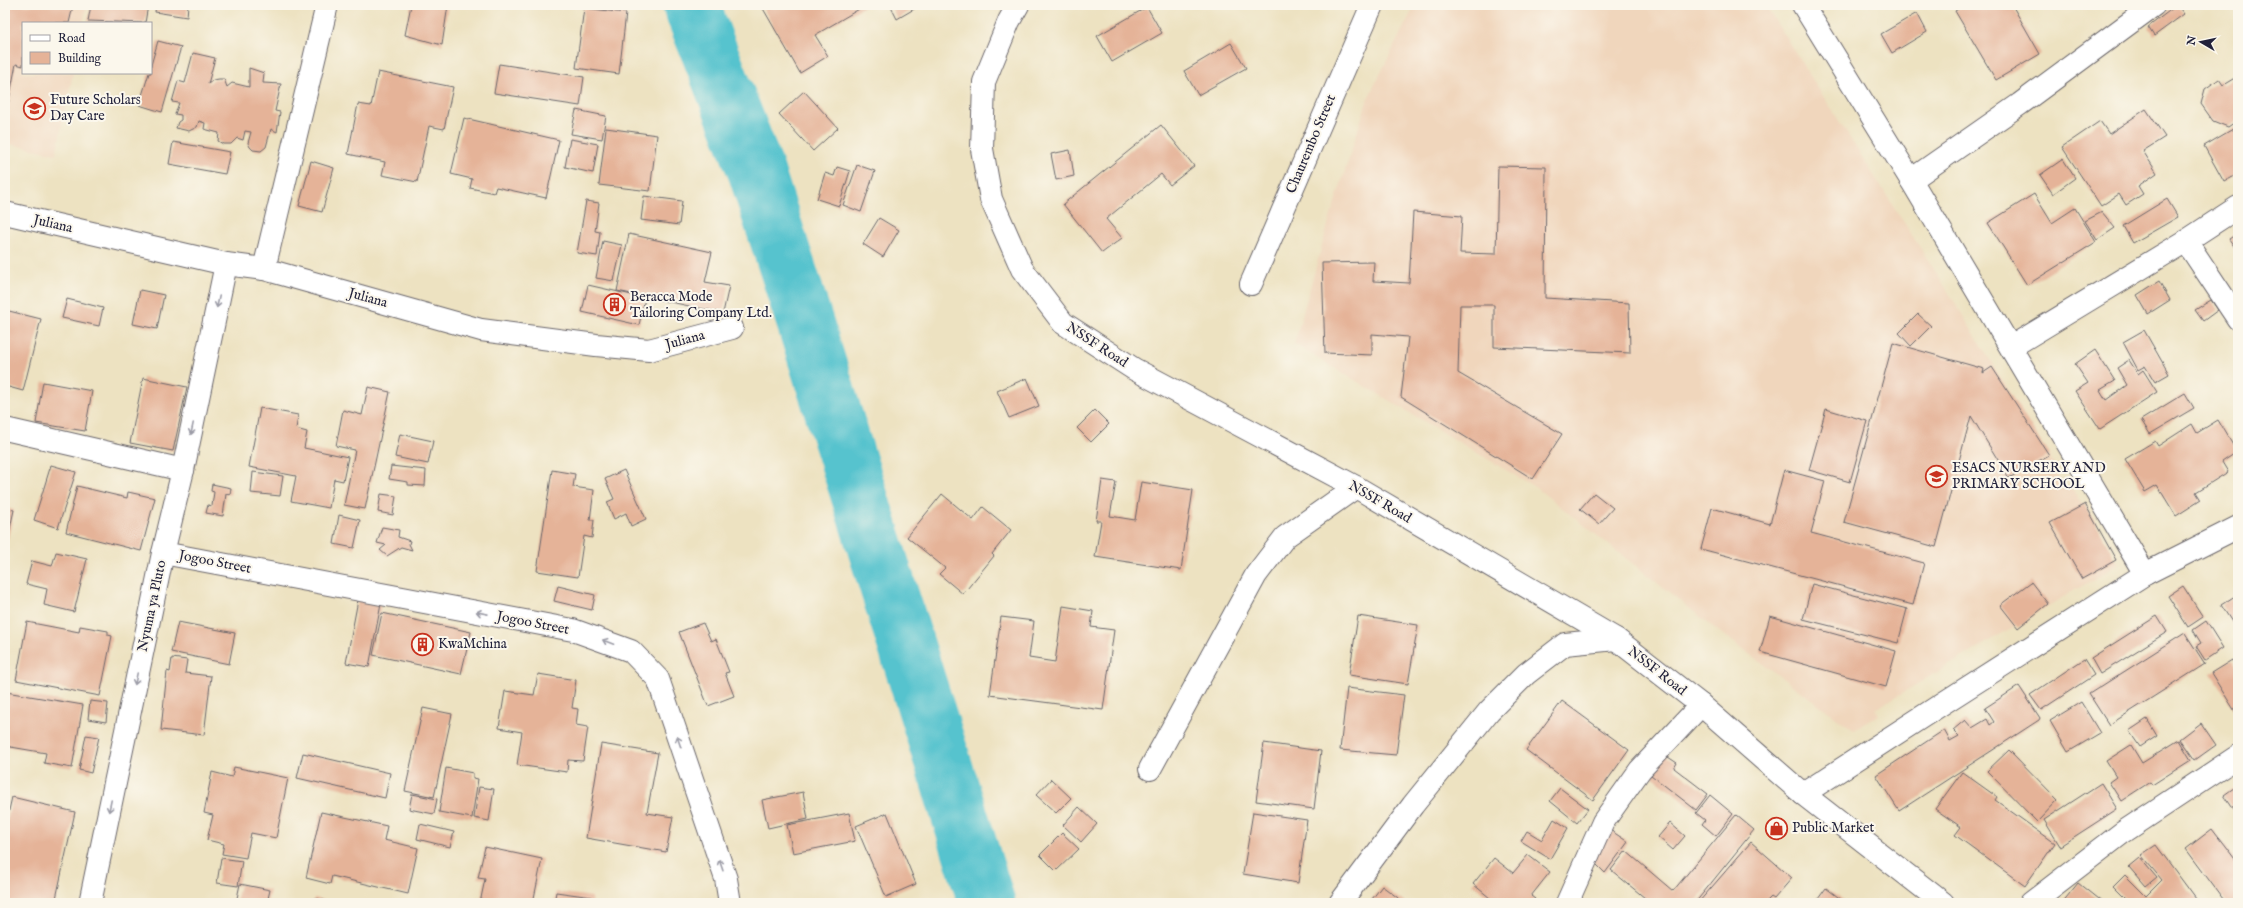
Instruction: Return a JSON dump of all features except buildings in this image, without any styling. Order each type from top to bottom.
[{"type":"street","points":[[264,269],[327,5]]},
{"type":"street","name":"Chaurembo Street","points":[[1251,284],[1372,5]]},
{"type":"street","points":[[1803,5],[1911,180],[2145,574]]},
{"type":"street","points":[[1911,180],[2020,104],[2154,5]]},
{"type":"street","name":"NSSF Road","points":[[1012,10],[984,82],[982,149],[991,199],[1027,275],[1063,323],[1134,369],[1356,487],[1616,639],[1701,705],[1804,794],[1943,903]]},
{"type":"street","points":[[2011,347],[2186,241],[2238,207]]},
{"type":"street","name":"Juliana","points":[[5,213],[226,264],[264,269],[481,330],[596,345],[649,350],[732,328]]},
{"type":"street","points":[[2186,241],[2238,319]]},
{"type":"street","name":"Nyuma ya Pluto","points":[[90,903],[163,553],[183,470],[226,264]]},
{"type":"street","points":[[5,429],[183,470]]},
{"type":"street","points":[[1150,769],[1256,575],[1285,537],[1356,487]]},
{"type":"street","points":[[1804,794],[1944,702],[2145,574],[2238,527]]},
{"type":"street","name":"Jogoo Street","points":[[163,553],[573,630],[631,651],[658,679],[726,879],[730,903]]},
{"type":"street","points":[[1340,903],[1413,805],[1489,711],[1526,674],[1565,644],[1616,639]]},
{"type":"street","points":[[1567,903],[1603,822],[1640,770],[1701,705]]},
{"type":"street","points":[[2030,903],[2122,833],[2238,756]]},
{"type":"shaded area","name":"Future Scholars Day Care","points":[[5,5],[87,5],[83,22],[22,22],[22,74],[73,74],[56,154],[5,143]]},
{"type":"shaded area","points":[[1415,5],[1765,5],[1949,293],[2056,468],[2053,470],[2065,487],[2070,485],[2119,564],[1875,709],[1878,715],[1854,730],[1731,641],[1538,489],[1294,344],[1327,228],[1368,98]]},
{"type":"waterway","points":[[691,5],[756,171],[987,903]]},
{"type":"place","name":"Future Scholars Day Care","points":[[35,108]]},
{"type":"place","name":"Beracca Mode Tailoring Company Ltd.","points":[[614,305]]},
{"type":"place","name":"ESACS NURSERY AND PRIMARY SCHOOL","points":[[1937,476]]},
{"type":"place","name":"KwaMchina","points":[[422,644]]},
{"type":"place","name":"Public Market","points":[[1777,828]]}]
